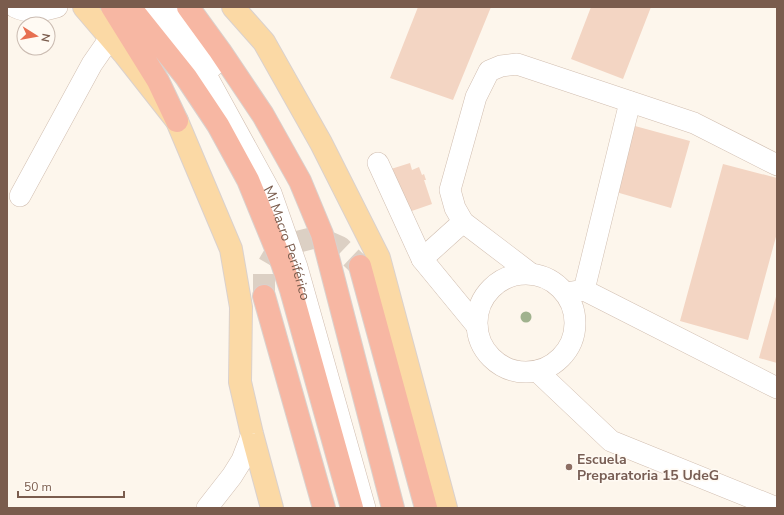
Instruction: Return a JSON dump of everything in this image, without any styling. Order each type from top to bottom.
[{"type":"highway","points":[[112,7],[158,81],[177,121]]},
{"type":"highway","points":[[130,7],[186,77],[218,125],[248,180],[282,263],[291,290],[352,508]]},
{"type":"highway","points":[[188,7],[263,115],[300,181],[322,234],[393,508]]},
{"type":"highway","points":[[360,266],[426,508]]},
{"type":"highway","points":[[264,296],[324,508]]},
{"type":"main road","points":[[84,7],[177,121],[231,249],[240,307],[240,382],[272,508]]},
{"type":"main road","points":[[233,7],[264,42],[321,143],[379,258],[446,508]]},
{"type":"street","points":[[15,7],[26,12],[43,11],[57,7]]},
{"type":"street","name":"Mi Macro Periférico","points":[[150,7],[210,82],[271,193],[297,267],[365,508]]},
{"type":"street","name":"Mi Macro Periférico","points":[[171,7],[179,16],[232,95],[294,221],[350,405],[379,508]]},
{"type":"street","points":[[20,196],[92,64],[110,38]]},
{"type":"street","points":[[530,273],[463,222],[455,208],[450,190],[476,97],[489,71],[501,66],[517,64],[694,123],[777,165]]},
{"type":"street","points":[[630,102],[575,292],[574,308],[576,324],[572,340],[564,354],[552,365],[537,371],[520,372],[499,364],[490,357],[481,343],[477,326],[479,309],[486,294],[498,282],[514,275],[530,273],[544,276],[556,283],[575,292],[777,388]]},
{"type":"street","points":[[378,163],[422,259],[477,326]]},
{"type":"street","points":[[422,259],[463,222]]},
{"type":"street","points":[[537,371],[611,441],[777,508]]},
{"type":"street","points":[[207,508],[232,476],[242,460],[252,434]]},
{"type":"building","points":[[418,7],[491,7],[453,100],[390,78]]},
{"type":"building","points":[[591,7],[651,7],[623,79],[571,59]]},
{"type":"building","points":[[635,126],[690,141],[671,208],[616,192]]},
{"type":"building","points":[[410,163],[412,170],[419,167],[422,175],[424,174],[426,180],[424,180],[432,204],[406,213],[391,169]]},
{"type":"building","points":[[723,164],[777,178],[777,233],[748,340],[680,321]]},
{"type":"building","points":[[777,293],[777,363],[759,358]]},
{"type":"tunnel","points":[[264,296],[264,272],[277,250],[293,243],[317,237],[340,247],[360,266]]},
{"type":"place","name":"Escuela Preparatoria 15 UdeG","points":[[569,467]]}]
